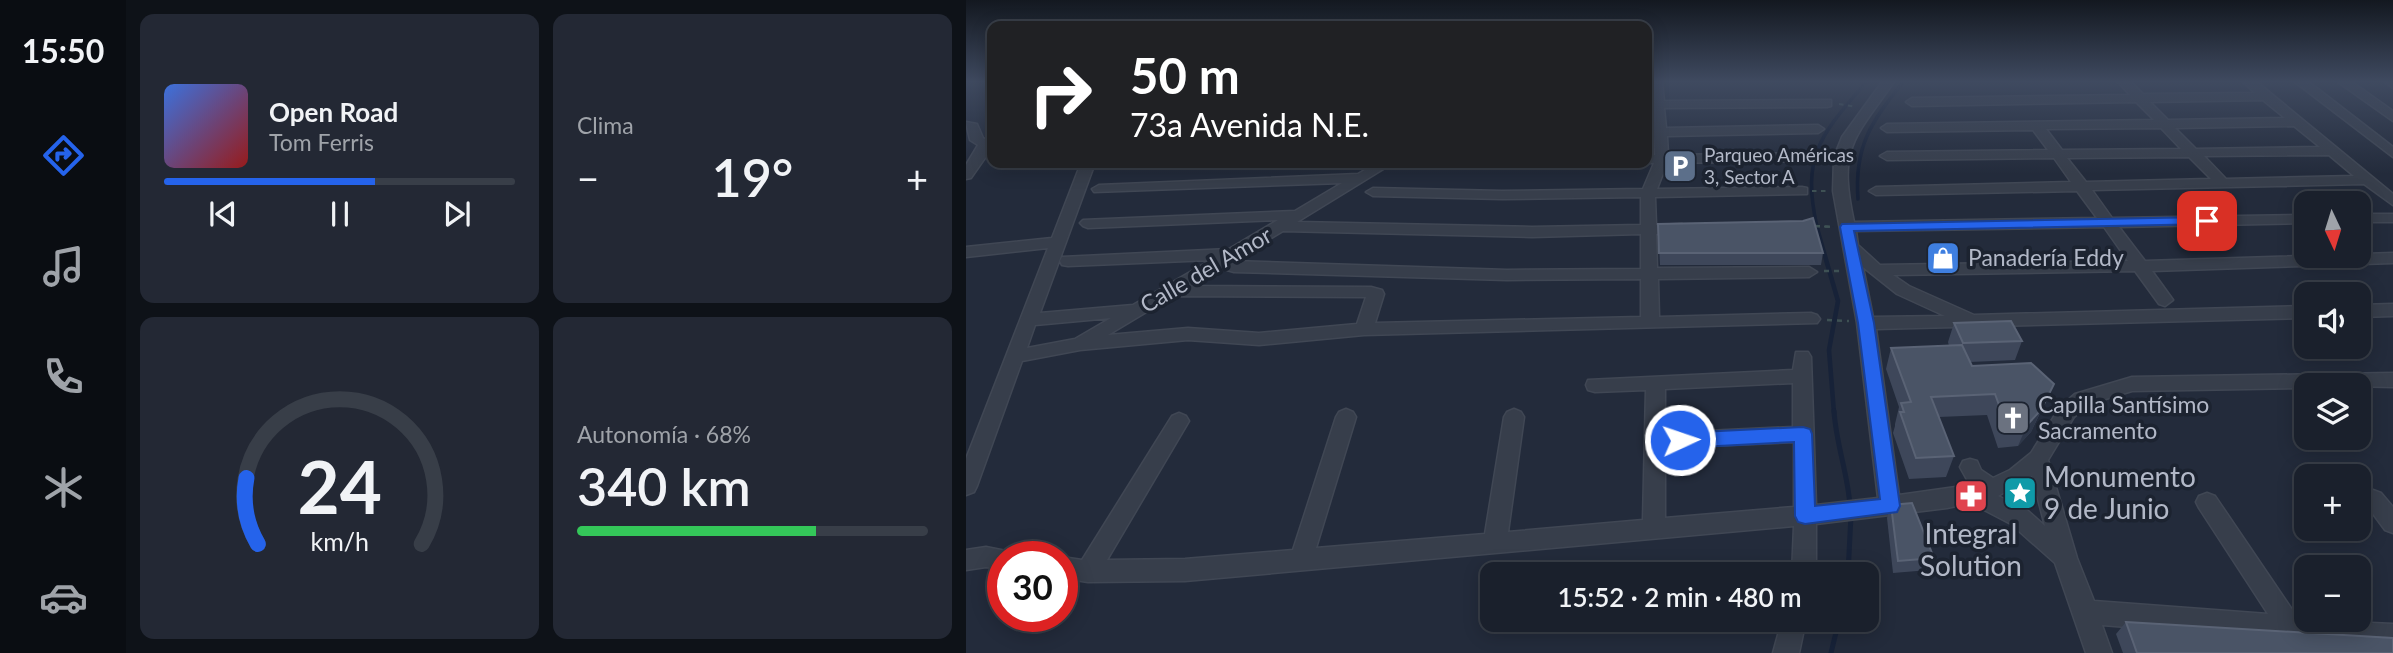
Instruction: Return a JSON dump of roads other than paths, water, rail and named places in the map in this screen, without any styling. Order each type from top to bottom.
[{"type":"street","points":[[1650,322],[1648,194],[1654,159],[1652,112]]},
{"type":"street","points":[[1864,112],[1852,128],[1841,157],[1840,191],[1885,507]]},
{"type":"street","points":[[2154,112],[2223,184]]},
{"type":"street","points":[[2286,112],[2392,200]]},
{"type":"street","points":[[2340,112],[2393,153]]},
{"type":"street","points":[[1887,128],[2297,122]]},
{"type":"street","points":[[966,126],[972,127],[985,142],[985,148],[966,174]]},
{"type":"street","points":[[2037,126],[2165,300]]},
{"type":"street","points":[[1653,132],[1818,129]]},
{"type":"street","points":[[1886,156],[2332,151]]},
{"type":"street","points":[[1654,159],[1806,157]]},
{"type":"street","points":[[966,486],[1086,168]]},
{"type":"street","name":"Calle del Amor","points":[[1017,356],[1080,344],[1300,214],[1368,185],[1382,168]]},
{"type":"street","points":[[1875,191],[2368,180]]},
{"type":"street","points":[[1099,188],[1368,185],[1648,194],[1804,191]]},
{"type":"street","points":[[1088,223],[1300,214]]},
{"type":"street","points":[[2371,218],[2393,218]]},
{"type":"street","points":[[1844,233],[2294,219]]},
{"type":"street","points":[[1281,226],[1532,232],[1704,228]]},
{"type":"street","points":[[1844,233],[1876,270],[1903,290],[1972,321]]},
{"type":"street","points":[[966,252],[1058,242]]},
{"type":"street","points":[[1068,261],[1225,258],[1234,267],[1421,273],[1648,275],[1814,272]]},
{"type":"street","points":[[1876,270],[2141,266],[2393,258]]},
{"type":"street","points":[[1169,291],[1371,292],[1376,294],[1364,329]]},
{"type":"street","points":[[1030,320],[1138,309]]},
{"type":"street","points":[[2371,311],[2393,310]]},
{"type":"street","points":[[1860,322],[2294,312]]},
{"type":"street","points":[[1080,344],[1188,334],[1259,339],[1364,329],[1818,319]]},
{"type":"street","points":[[1595,385],[1656,382],[1802,367],[1804,562]]},
{"type":"street","points":[[1078,570],[1185,569],[1301,560],[1885,507],[1982,492],[2017,476],[2038,459],[2067,412],[2082,399],[2132,384],[2393,380]]},
{"type":"street","points":[[1654,529],[1656,382]]},
{"type":"street","points":[[1301,560],[1346,417]]},
{"type":"street","points":[[1495,543],[1514,417]]},
{"type":"street","points":[[1088,571],[1179,421]]},
{"type":"street","points":[[1655,441],[1803,434]]},
{"type":"street","points":[[2038,459],[2066,558],[2099,653]]},
{"type":"street","points":[[1970,467],[1982,492],[2020,517],[2066,558]]},
{"type":"street","points":[[2373,499],[2393,523]]},
{"type":"street","points":[[2207,502],[2292,630]]},
{"type":"street","points":[[966,559],[987,557]]},
{"type":"street","points":[[2086,612],[2393,636]]},
{"type":"street","points":[[1786,653],[1791,632]]},
{"type":"waterway","points":[[1817,227],[1812,181],[1814,163],[1819,147],[1841,112]]},
{"type":"waterway","points":[[1858,199],[1857,181],[1862,150],[1880,112]]},
{"type":"waterway","points":[[1816,225],[1838,301],[1829,350],[1834,413]]},
{"type":"waterway","points":[[1834,411],[1850,506]]},
{"type":"waterway","points":[[1849,562],[1851,515]]},
{"type":"waterway","points":[[1831,653],[1836,632]]},
{"type":"place","name":"Parqueo Américas 3, Sector A","points":[[1680,166]]},
{"type":"place","name":"Panadería Eddy","points":[[1943,258]]},
{"type":"place","name":"Capilla Santísimo Sacramento","points":[[2013,418]]},
{"type":"place","name":"Monumento 9 de Junio","points":[[2020,493]]},
{"type":"place","name":"Integral Solution","points":[[1971,496]]}]
